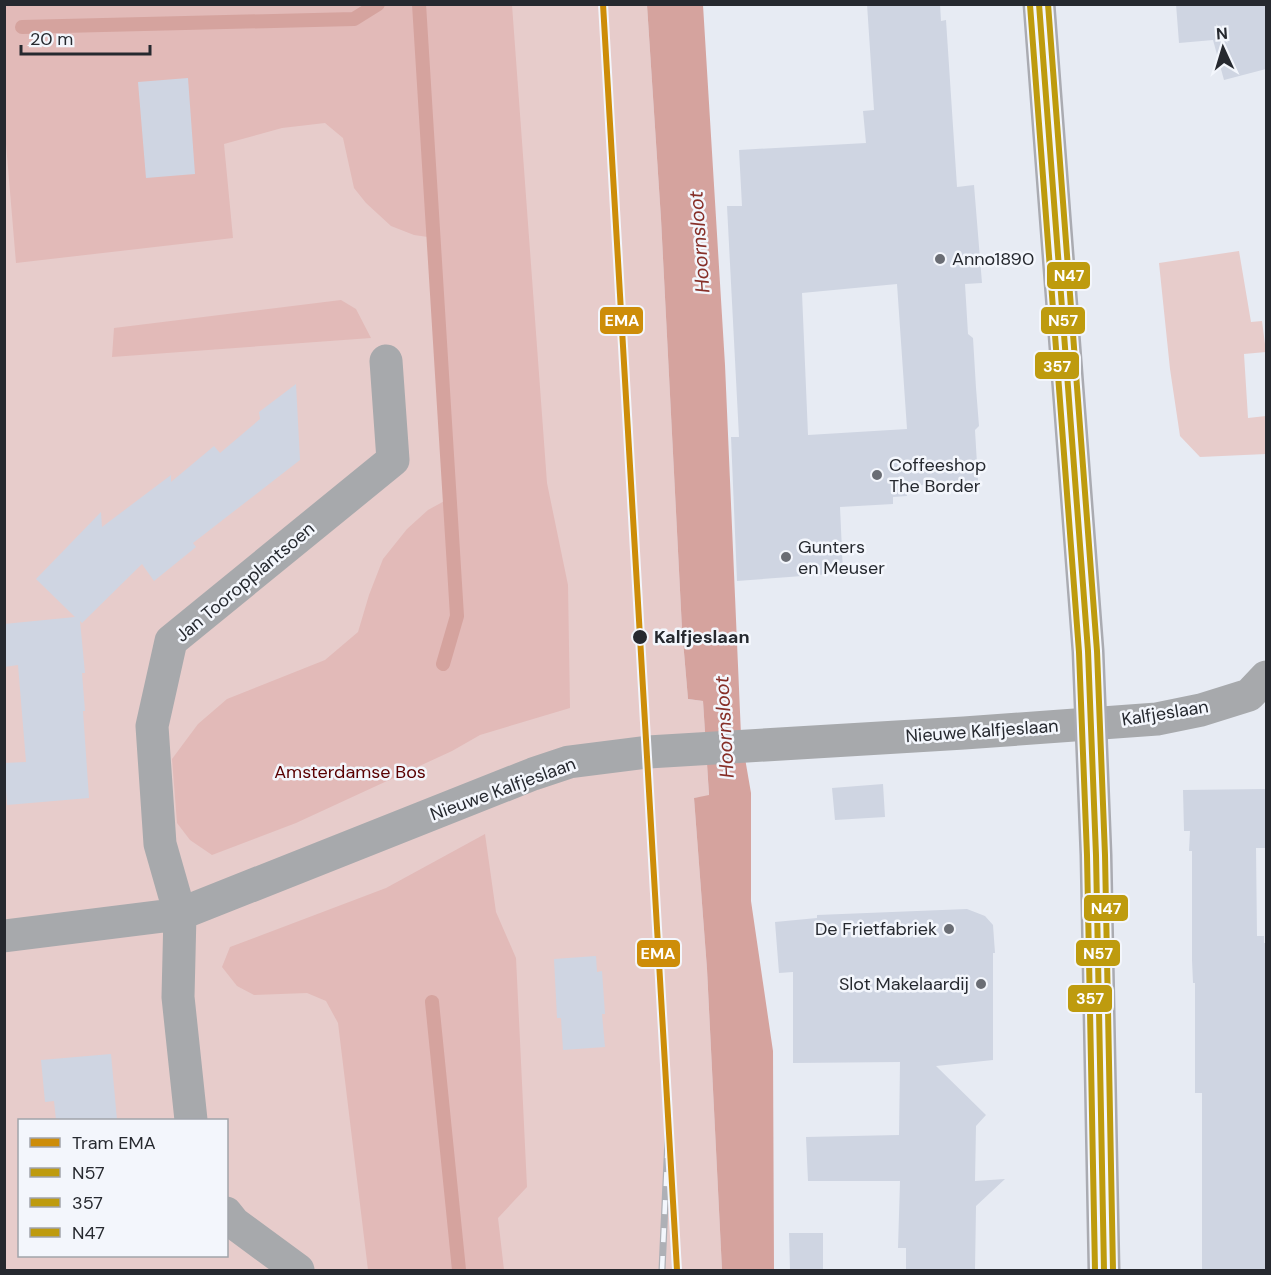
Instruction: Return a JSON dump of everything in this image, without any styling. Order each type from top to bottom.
[{"type":"main road","points":[[1039,4],[1088,651],[1096,879],[1104,1270]]},
{"type":"street","name":"Jan Tooropplantsoen","points":[[190,1119],[178,997],[180,914],[160,844],[152,726],[171,641],[393,460],[386,361]]},
{"type":"street","name":"Kalfjeslaan","points":[[1091,723],[1165,717],[1261,694]]},
{"type":"street","name":"Nieuwe Kalfjeslaan","points":[[4,936],[180,914],[533,774],[569,762],[620,755],[1091,723]]},
{"type":"street","points":[[228,1216],[234,1223],[298,1270]]},
{"type":"green space","points":[[4,5],[512,5],[547,483],[568,585],[570,708],[480,735],[452,751],[296,823],[212,855],[190,840],[177,823],[172,759],[198,724],[227,699],[325,660],[358,632],[383,559],[407,529],[428,510],[448,499],[428,237],[414,235],[391,226],[366,203],[354,188],[343,138],[325,123],[282,128],[224,144],[233,238],[16,263],[5,132]]},
{"type":"green space","name":"Amsterdamse Bos","points":[[5,5],[647,5],[661,219],[682,629],[688,699],[703,701],[709,796],[694,798],[707,969],[722,1270],[5,1270]]},
{"type":"green space","points":[[1239,251],[1251,322],[1262,321],[1266,352],[1244,354],[1248,418],[1266,416],[1266,454],[1200,457],[1180,436],[1170,369],[1159,263]]},
{"type":"green space","points":[[341,300],[356,309],[371,338],[112,357],[114,328]]},
{"type":"green space","points":[[485,834],[496,912],[516,958],[527,1187],[498,1218],[504,1270],[368,1270],[338,1023],[326,1001],[307,993],[254,995],[237,986],[222,967],[230,947],[386,888]]},
{"type":"water","name":"Hoornsloot","points":[[647,5],[703,5],[725,365],[741,735],[751,793],[751,901],[773,1051],[774,1270],[722,1270],[707,969],[694,798],[709,795],[703,701],[688,699],[682,629],[661,219]]},
{"type":"building","points":[[867,4],[940,4],[941,21],[946,20],[957,187],[974,185],[982,283],[965,284],[968,334],[973,338],[979,426],[975,430],[978,481],[906,486],[907,496],[893,497],[893,504],[840,507],[843,573],[737,581],[731,437],[739,437],[727,206],[742,206],[739,150],[866,143],[863,111],[874,110]],"holes":[[[897,284],[907,429],[808,435],[802,293]]]},
{"type":"building","points":[[1176,4],[1266,4],[1266,69],[1224,80],[1213,40],[1179,43]]},
{"type":"building","points":[[188,78],[195,174],[146,178],[138,82]]},
{"type":"building","points":[[296,384],[300,460],[193,543],[196,547],[154,581],[142,564],[82,623],[80,621],[85,673],[82,673],[85,711],[83,711],[89,798],[7,805],[4,763],[26,762],[18,665],[4,667],[4,624],[75,617],[36,579],[101,512],[102,527],[171,475],[171,482],[214,446],[220,453],[260,419],[259,412]]},
{"type":"building","points":[[883,784],[885,817],[835,820],[832,788]]},
{"type":"building","points":[[1266,789],[1266,848],[1256,848],[1257,936],[1264,936],[1264,943],[1266,943],[1266,1270],[1202,1270],[1202,1093],[1195,1093],[1192,851],[1189,851],[1190,831],[1184,831],[1183,790]]},
{"type":"building","points":[[967,909],[985,916],[993,925],[995,953],[993,953],[993,1060],[936,1066],[986,1115],[976,1126],[975,1181],[1005,1179],[976,1206],[975,1270],[906,1270],[906,1248],[898,1248],[900,1181],[808,1181],[806,1137],[899,1135],[900,1062],[793,1063],[793,972],[779,973],[775,922],[817,918],[817,915]]},
{"type":"building","points":[[596,956],[597,972],[602,971],[605,1047],[563,1050],[561,1018],[557,1018],[554,959]]},
{"type":"building","points":[[111,1054],[117,1119],[56,1119],[54,1101],[45,1102],[41,1060]]},
{"type":"building","points":[[789,1233],[823,1233],[823,1270],[790,1270]]},
{"type":"waterway","points":[[22,27],[354,19],[378,4]]},
{"type":"waterway","points":[[419,4],[457,616],[443,664]]},
{"type":"waterway","points":[[432,1002],[459,1270]]},
{"type":"railway","points":[[662,1270],[669,1116]]},
{"type":"tram line","name":"EMA","points":[[603,4],[677,1270]]},
{"type":"transit line","name":"N57","points":[[1039,4],[1088,651],[1096,855],[1104,1270]]},
{"type":"transit line","name":"N47","points":[[1048,4],[1097,651],[1105,855],[1113,1270]]},
{"type":"transit line","name":"357","points":[[1030,5],[1079,652],[1087,855],[1095,1270]]},
{"type":"place","name":"Anno1890","points":[[940,259]]},
{"type":"place","name":"Coffeeshop The Border","points":[[877,475]]},
{"type":"place","name":"Gunters en Meuser","points":[[786,557]]},
{"type":"place","name":"Kalfjeslaan","points":[[640,637]]},
{"type":"place","name":"De Frietfabriek","points":[[949,929]]},
{"type":"place","name":"Slot Makelaardij","points":[[981,984]]}]
